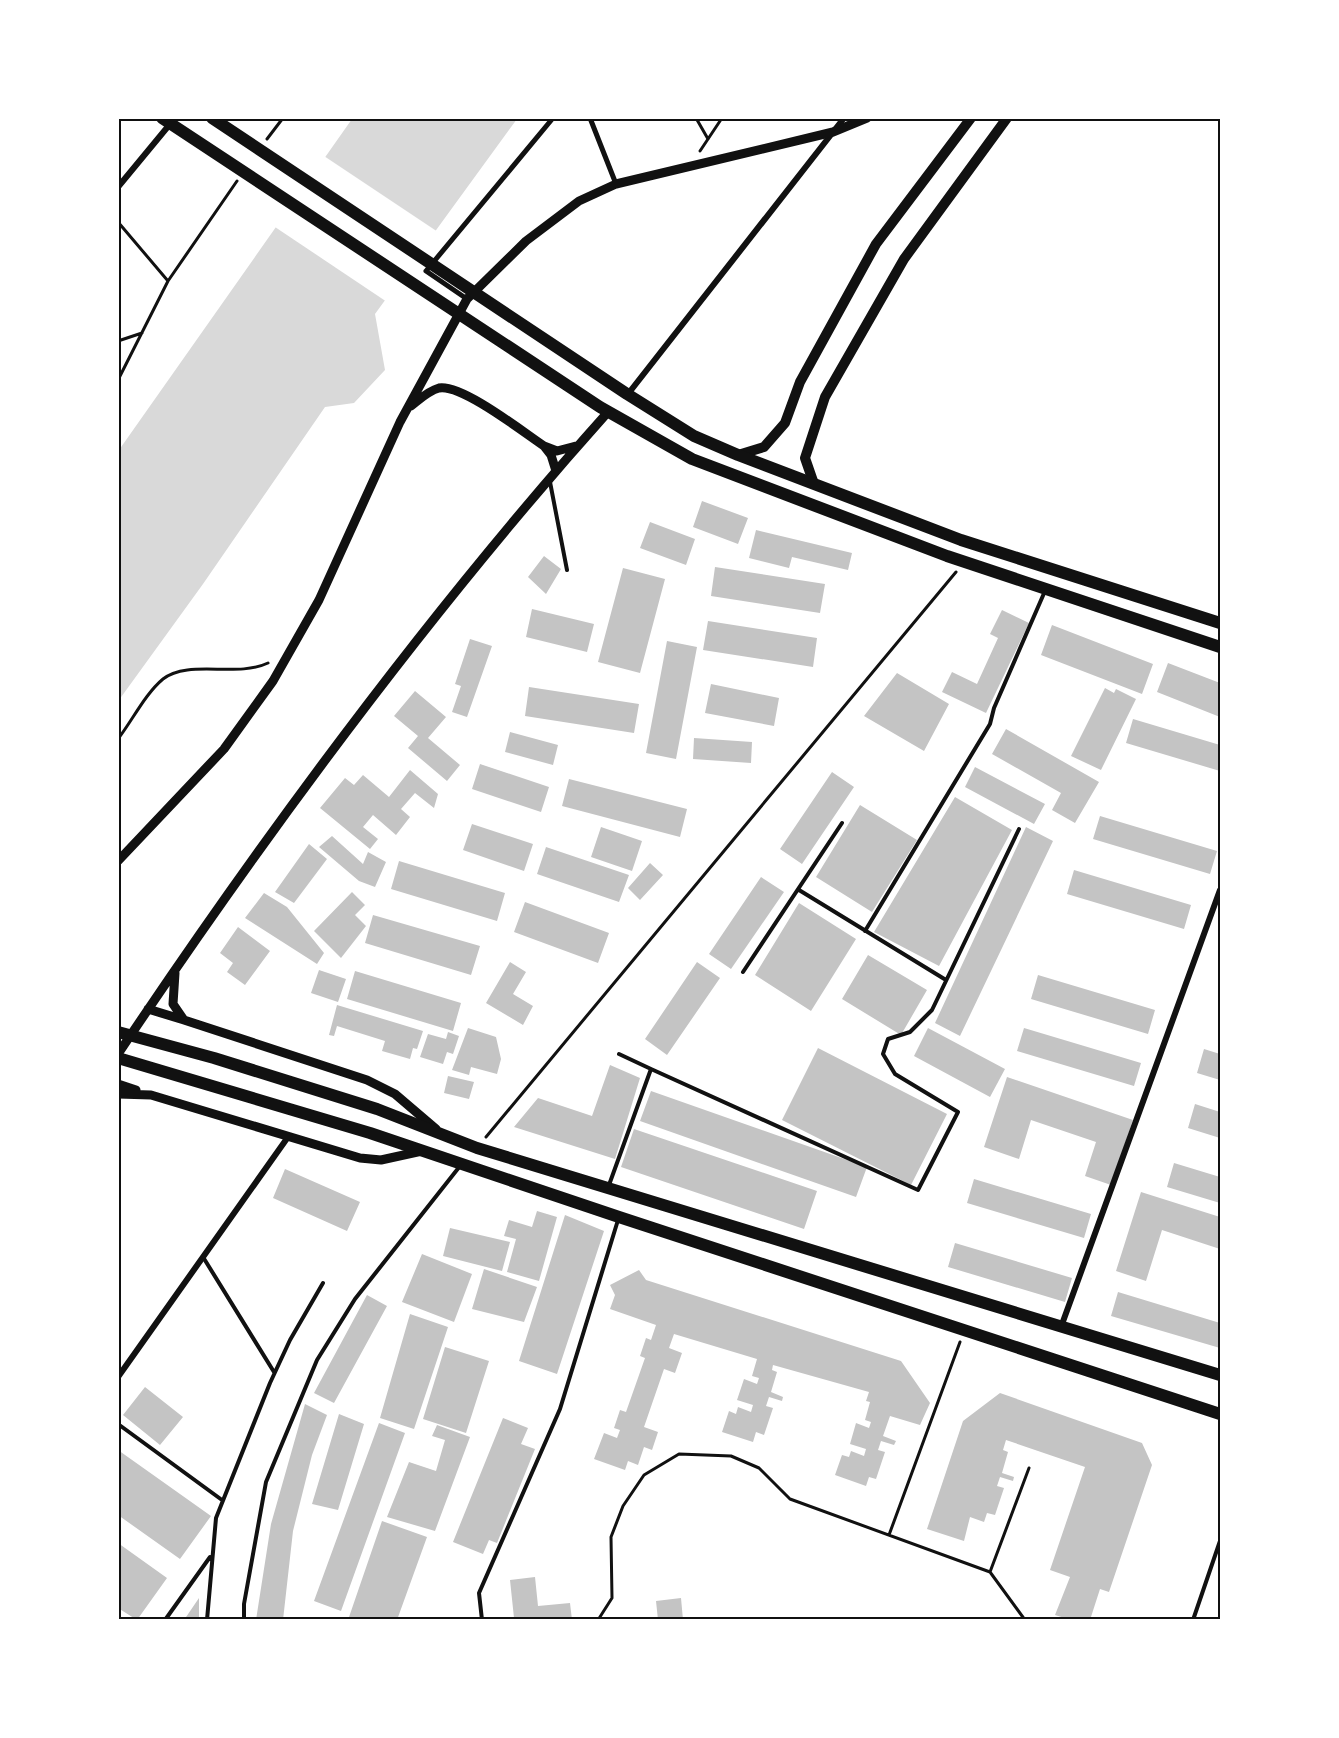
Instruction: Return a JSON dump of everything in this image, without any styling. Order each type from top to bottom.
[{"type":"main road","points":[[212,118],[614,386],[694,436],[961,540],[1221,623]]},
{"type":"main road","points":[[738,455],[764,447],[785,423],[800,382],[876,244],[971,118]]},
{"type":"main road","points":[[814,484],[805,458],[825,397],[904,259],[1007,118]]},
{"type":"main road","points":[[169,120],[184,134],[604,410],[692,459],[964,562],[1221,647]]},
{"type":"main road","points":[[118,1032],[214,1058],[377,1109],[477,1148],[1221,1375]]},
{"type":"main road","points":[[118,1056],[370,1133],[454,1163],[1221,1414]]},
{"type":"street","points":[[468,299],[426,271],[553,118]]},
{"type":"street","points":[[590,118],[616,184]]},
{"type":"street","points":[[627,394],[844,118]]},
{"type":"street","points":[[118,861],[224,749],[273,681],[319,600],[407,409],[468,299],[526,241],[579,201],[616,184],[833,132],[867,118]]},
{"type":"street","points":[[118,187],[169,120]]},
{"type":"street","points":[[407,409],[427,393],[448,388],[461,392],[544,446],[558,451],[578,445]]},
{"type":"street","points":[[118,1056],[176,968],[323,762],[456,591],[550,480],[604,410]]},
{"type":"street","points":[[544,446],[551,455],[556,471]]},
{"type":"street","points":[[1061,1328],[1221,890]]},
{"type":"street","points":[[176,968],[172,987],[173,1004],[184,1020]]},
{"type":"street","points":[[148,1009],[367,1080],[395,1094],[442,1135]]},
{"type":"street","points":[[118,1084],[360,1158],[381,1160],[422,1151]]},
{"type":"street","points":[[118,1094],[152,1095]]},
{"type":"street","points":[[118,1377],[288,1137]]},
{"type":"lane","points":[[550,480],[567,570]]},
{"type":"lane","points":[[865,931],[990,724],[994,708],[1046,589]]},
{"type":"lane","points":[[742,972],[842,823]]},
{"type":"lane","points":[[619,1054],[918,1190],[958,1112],[895,1074],[883,1054],[888,1039],[910,1032],[932,1010],[1019,829]]},
{"type":"lane","points":[[799,890],[946,980]]},
{"type":"lane","points":[[607,1188],[651,1069]]},
{"type":"lane","points":[[244,1620],[244,1604],[267,1482],[317,1360],[355,1299],[454,1163]]},
{"type":"lane","points":[[482,1620],[480,1593],[560,1409],[619,1217]]},
{"type":"lane","points":[[203,1257],[274,1373]]},
{"type":"lane","points":[[207,1620],[211,1555],[216,1518],[222,1500],[274,1373],[323,1283]]},
{"type":"lane","points":[[118,1424],[222,1500]]},
{"type":"lane","points":[[1193,1620],[1221,1541]]},
{"type":"lane","points":[[165,1620],[211,1555]]},
{"type":"path","points":[[263,145],[283,118]]},
{"type":"path","points":[[696,118],[708,139]]},
{"type":"path","points":[[689,168],[722,118]]},
{"type":"path","points":[[118,380],[168,281],[237,180]]},
{"type":"path","points":[[118,222],[168,281]]},
{"type":"path","points":[[118,341],[142,333]]},
{"type":"path","points":[[477,1148],[964,562]]},
{"type":"path","points":[[118,739],[164,678],[180,672],[229,672],[262,666],[289,653]]},
{"type":"path","points":[[889,1535],[964,1329]]},
{"type":"path","points":[[598,1620],[612,1598],[611,1537],[623,1506],[644,1475],[679,1454],[731,1456],[759,1468],[790,1499],[990,1572],[1025,1620]]},
{"type":"path","points":[[990,1572],[1029,1468]]},
{"type":"shaded area","points":[[352,119],[517,119],[375,314],[385,370],[354,403],[325,407],[203,584],[119,700],[119,450]]},
{"type":"pier","points":[[321,154],[438,232],[387,302],[272,225]]},
{"type":"building","points":[[702,501],[748,518],[738,544],[693,527]]},
{"type":"building","points":[[650,522],[695,539],[686,565],[640,548]]},
{"type":"building","points":[[756,530],[852,553],[848,570],[792,557],[789,568],[749,558]]},
{"type":"building","points":[[544,556],[561,569],[546,594],[528,577]]},
{"type":"building","points":[[715,567],[825,584],[820,613],[711,596]]},
{"type":"building","points":[[623,568],[665,579],[640,673],[598,662]]},
{"type":"building","points":[[532,609],[594,624],[587,652],[526,637]]},
{"type":"building","points":[[1002,610],[1029,623],[986,713],[942,692],[952,672],[977,684],[998,638],[990,634]]},
{"type":"building","points":[[708,621],[817,638],[813,667],[703,650]]},
{"type":"building","points":[[1052,625],[1153,664],[1142,694],[1041,655]]},
{"type":"building","points":[[470,639],[492,646],[467,717],[452,712],[461,686],[455,684]]},
{"type":"building","points":[[667,641],[697,647],[676,759],[646,753]]},
{"type":"building","points":[[1168,663],[1220,683],[1220,717],[1157,692]]},
{"type":"building","points":[[897,673],[949,704],[924,751],[864,716]]},
{"type":"building","points":[[711,684],[779,698],[774,726],[705,713]]},
{"type":"building","points":[[529,687],[639,704],[634,733],[525,716]]},
{"type":"building","points":[[1105,688],[1114,693],[1116,689],[1136,699],[1101,770],[1071,756]]},
{"type":"building","points":[[415,691],[446,717],[428,738],[460,765],[447,781],[408,748],[418,736],[394,716]]},
{"type":"building","points":[[1133,719],[1220,745],[1220,771],[1126,743]]},
{"type":"building","points":[[1006,729],[1099,782],[1075,823],[1052,810],[1061,793],[992,754]]},
{"type":"building","points":[[510,732],[558,745],[553,765],[505,752]]},
{"type":"building","points":[[694,738],[752,742],[751,763],[693,759]]},
{"type":"building","points":[[480,764],[549,787],[541,812],[472,789]]},
{"type":"building","points":[[975,767],[1045,804],[1034,824],[965,787]]},
{"type":"building","points":[[410,770],[438,794],[434,808],[415,793],[401,809],[410,817],[396,835],[373,815],[363,827],[378,839],[370,849],[320,808],[345,778],[354,785],[363,775],[389,797]]},
{"type":"building","points":[[832,772],[854,787],[802,864],[780,849]]},
{"type":"building","points":[[569,779],[687,809],[680,837],[562,806]]},
{"type":"building","points":[[955,797],[1012,830],[939,966],[874,932]]},
{"type":"building","points":[[860,805],[917,840],[872,912],[816,877]]},
{"type":"building","points":[[1100,816],[1217,851],[1210,874],[1093,839]]},
{"type":"building","points":[[472,824],[533,844],[524,871],[463,850]]},
{"type":"building","points":[[601,827],[642,841],[632,871],[591,857]]},
{"type":"building","points":[[1026,827],[1053,841],[960,1036],[935,1023]]},
{"type":"building","points":[[332,836],[363,864],[368,852],[386,862],[375,887],[359,881],[319,847]]},
{"type":"building","points":[[309,844],[327,859],[294,903],[275,892]]},
{"type":"building","points":[[546,847],[629,875],[619,902],[537,874]]},
{"type":"building","points":[[399,861],[505,893],[497,921],[391,889]]},
{"type":"building","points":[[650,863],[663,875],[640,900],[628,888]]},
{"type":"building","points":[[1074,870],[1191,905],[1184,929],[1067,894]]},
{"type":"building","points":[[761,877],[784,892],[731,969],[709,954]]},
{"type":"building","points":[[352,892],[365,905],[355,915],[366,926],[341,958],[314,931]]},
{"type":"building","points":[[264,893],[287,907],[324,953],[317,964],[245,918]]},
{"type":"building","points":[[525,902],[609,933],[598,963],[514,932]]},
{"type":"building","points":[[799,903],[856,939],[811,1011],[755,975]]},
{"type":"building","points":[[373,915],[480,946],[471,975],[365,943]]},
{"type":"building","points":[[238,927],[270,951],[245,985],[227,972],[233,963],[220,953]]},
{"type":"building","points":[[868,955],[927,990],[901,1035],[842,999]]},
{"type":"building","points":[[510,962],[526,972],[513,994],[533,1006],[523,1025],[486,1003]]},
{"type":"building","points":[[697,962],[720,978],[667,1055],[645,1039]]},
{"type":"building","points":[[319,970],[346,979],[338,1002],[311,993]]},
{"type":"building","points":[[355,971],[461,1003],[453,1031],[347,999]]},
{"type":"building","points":[[1038,975],[1155,1010],[1148,1034],[1031,999]]},
{"type":"building","points":[[337,1005],[423,1031],[417,1049],[413,1048],[410,1059],[382,1051],[385,1041],[337,1026],[334,1036],[329,1035]]},
{"type":"building","points":[[468,1028],[496,1037],[501,1059],[497,1074],[471,1067],[469,1075],[452,1070]]},
{"type":"building","points":[[928,1028],[1005,1069],[990,1097],[914,1056]]},
{"type":"building","points":[[1024,1028],[1141,1063],[1134,1086],[1017,1051]]},
{"type":"building","points":[[448,1032],[459,1036],[453,1054],[447,1052],[443,1064],[420,1057],[428,1034],[446,1039]]},
{"type":"building","points":[[818,1048],[947,1114],[911,1185],[782,1120]]},
{"type":"building","points":[[1204,1049],[1220,1054],[1220,1080],[1197,1073]]},
{"type":"building","points":[[610,1065],[640,1078],[615,1159],[514,1127],[538,1098],[592,1116]]},
{"type":"building","points":[[448,1076],[474,1082],[469,1099],[444,1093]]},
{"type":"building","points":[[1007,1077],[1133,1120],[1111,1185],[1085,1176],[1096,1142],[1031,1120],[1019,1159],[984,1147]]},
{"type":"building","points":[[651,1091],[867,1167],[856,1197],[640,1121]]},
{"type":"building","points":[[1195,1104],[1220,1112],[1220,1138],[1188,1128]]},
{"type":"building","points":[[634,1129],[817,1191],[804,1229],[621,1167]]},
{"type":"building","points":[[1174,1163],[1220,1177],[1220,1203],[1167,1187]]},
{"type":"building","points":[[285,1169],[360,1202],[347,1231],[273,1198]]},
{"type":"building","points":[[974,1179],[1091,1214],[1084,1238],[967,1203]]},
{"type":"building","points":[[1141,1192],[1220,1217],[1220,1249],[1162,1230],[1146,1281],[1116,1271]]},
{"type":"building","points":[[537,1211],[557,1217],[539,1281],[507,1272],[516,1239],[504,1236],[509,1220],[532,1227]]},
{"type":"building","points":[[565,1215],[604,1231],[557,1374],[519,1361]]},
{"type":"building","points":[[450,1228],[510,1242],[502,1271],[443,1256]]},
{"type":"building","points":[[955,1243],[1072,1278],[1065,1302],[948,1267]]},
{"type":"building","points":[[422,1254],[472,1274],[454,1322],[402,1302]]},
{"type":"building","points":[[484,1269],[537,1287],[524,1322],[472,1309]]},
{"type":"building","points":[[639,1270],[646,1280],[901,1361],[930,1403],[920,1425],[890,1416],[883,1436],[896,1441],[894,1445],[881,1441],[878,1450],[885,1452],[876,1479],[869,1477],[866,1486],[835,1475],[842,1455],[849,1457],[851,1451],[864,1456],[866,1449],[850,1444],[856,1423],[869,1428],[871,1422],[865,1420],[870,1402],[866,1401],[869,1392],[773,1365],[772,1370],[777,1372],[771,1392],[783,1397],[782,1401],[769,1397],[766,1406],[773,1408],[764,1435],[756,1432],[753,1442],[722,1432],[729,1411],[736,1414],[738,1407],[751,1412],[753,1405],[737,1400],[744,1379],[757,1384],[759,1378],[752,1376],[757,1359],[674,1334],[669,1348],[682,1353],[675,1373],[664,1369],[644,1427],[658,1432],[652,1450],[644,1447],[638,1465],[628,1461],[625,1470],[594,1459],[604,1433],[617,1438],[620,1430],[614,1428],[620,1410],[626,1412],[645,1358],[640,1356],[646,1338],[651,1340],[656,1325],[610,1309],[615,1295],[610,1285]]},
{"type":"building","points":[[1118,1292],[1220,1323],[1220,1348],[1111,1316]]},
{"type":"building","points":[[367,1295],[387,1306],[334,1403],[314,1393]]},
{"type":"building","points":[[410,1314],[448,1327],[414,1429],[380,1418]]},
{"type":"building","points":[[445,1347],[489,1361],[466,1433],[423,1419]]},
{"type":"building","points":[[145,1387],[183,1417],[160,1445],[123,1415]]},
{"type":"building","points":[[1000,1393],[1142,1443],[1152,1465],[1109,1592],[1100,1589],[1090,1620],[1071,1620],[1055,1615],[1070,1577],[1050,1570],[1085,1467],[1006,1440],[1003,1450],[1008,1452],[1002,1473],[1014,1477],[1013,1481],[1000,1477],[997,1486],[1004,1488],[995,1515],[987,1513],[984,1522],[970,1517],[964,1541],[927,1529],[963,1421]]},
{"type":"building","points":[[305,1404],[327,1415],[312,1455],[293,1531],[283,1620],[256,1620],[271,1524]]},
{"type":"building","points":[[339,1414],[364,1424],[338,1510],[312,1504]]},
{"type":"building","points":[[503,1418],[528,1428],[521,1444],[535,1449],[497,1543],[489,1540],[483,1554],[453,1542]]},
{"type":"building","points":[[379,1423],[405,1433],[341,1611],[314,1601]]},
{"type":"building","points":[[437,1425],[470,1437],[435,1531],[387,1517],[409,1462],[436,1471],[445,1440],[432,1436]]},
{"type":"building","points":[[118,1450],[211,1516],[180,1559],[118,1515]]},
{"type":"building","points":[[382,1521],[427,1537],[397,1620],[348,1620]]},
{"type":"building","points":[[118,1543],[167,1578],[137,1620],[118,1608]]},
{"type":"building","points":[[535,1577],[538,1606],[570,1603],[572,1620],[514,1618],[510,1580]]},
{"type":"building","points":[[199,1598],[199,1620],[184,1620]]},
{"type":"building","points":[[681,1598],[683,1620],[658,1620],[656,1601]]}]
